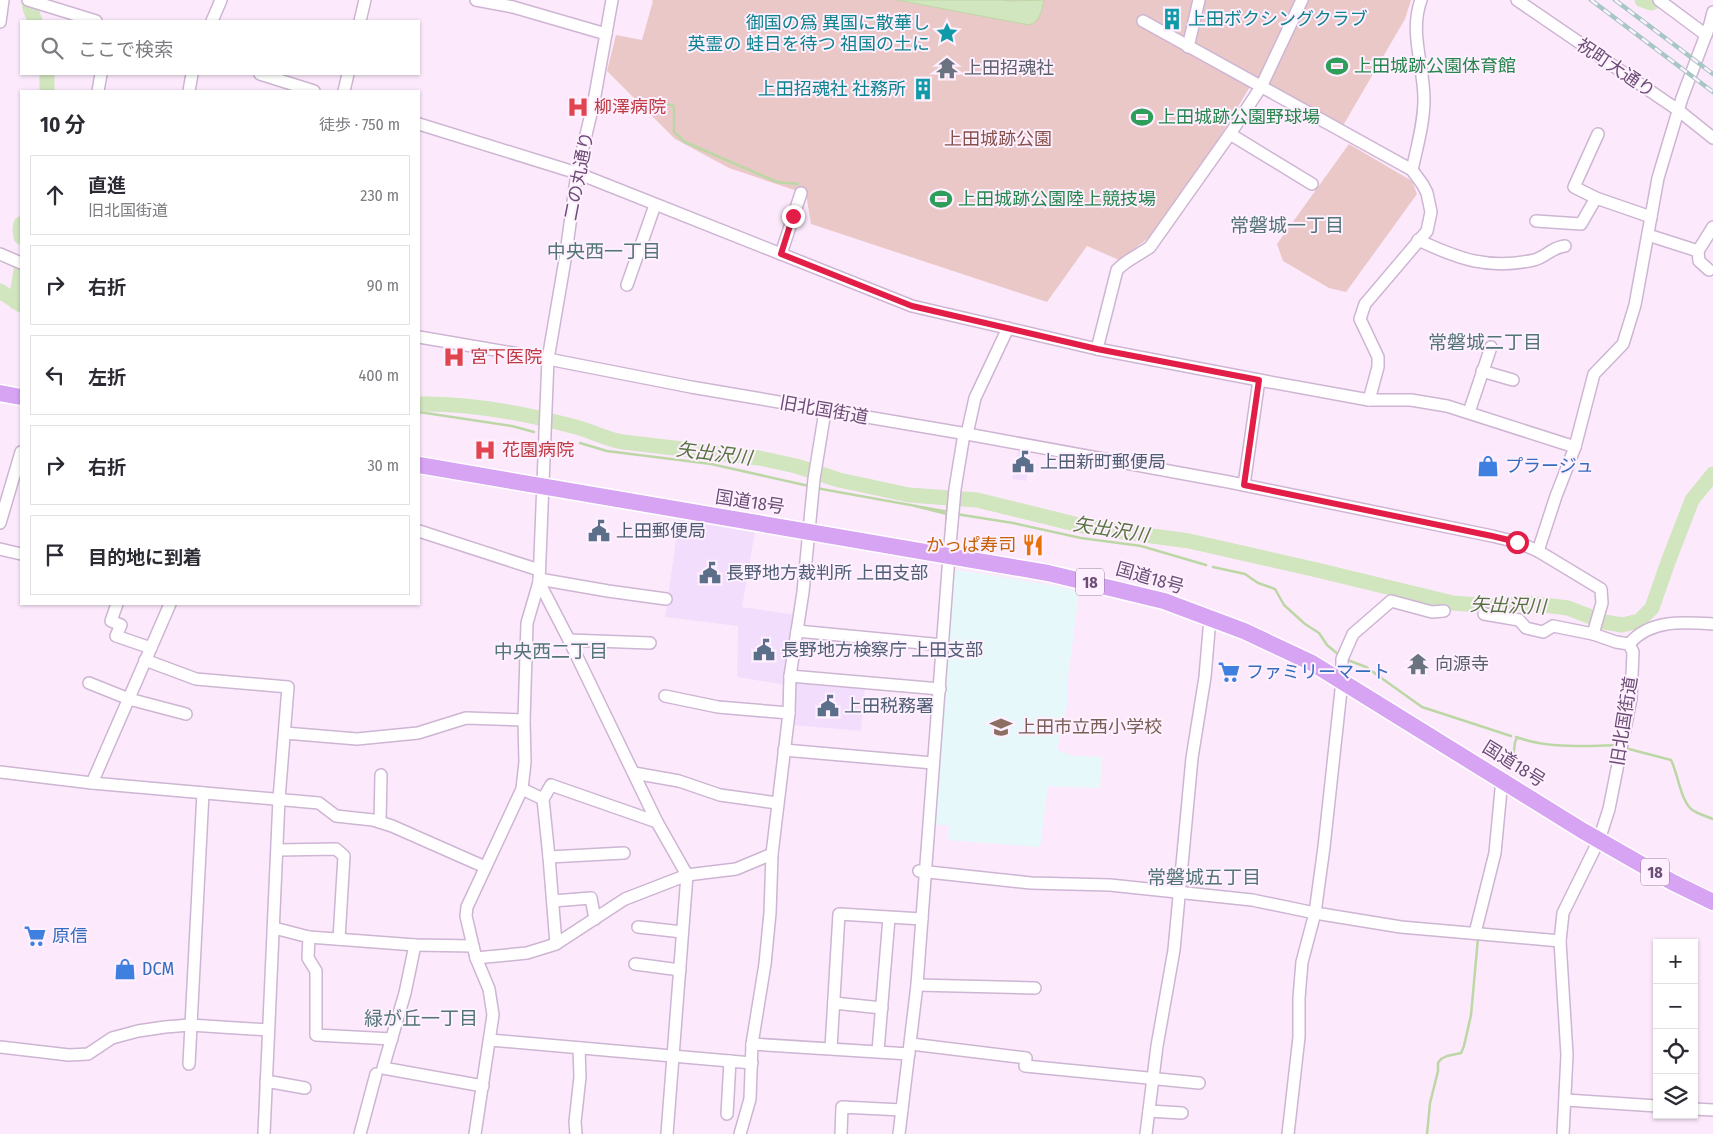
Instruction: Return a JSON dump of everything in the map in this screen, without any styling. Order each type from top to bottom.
[{"type":"highway","points":[[0,393],[20,397]]},
{"type":"highway","name":"国道18号","points":[[420,465],[1078,579],[1164,602],[1210,618],[1312,662],[1599,840],[1672,882],[1713,902]]},
{"type":"street","points":[[0,22],[3,0]]},
{"type":"street","points":[[212,20],[221,0]]},
{"type":"street","points":[[360,20],[365,0]]},
{"type":"street","points":[[476,0],[514,3],[606,34]]},
{"type":"street","name":"二の丸通り","points":[[542,486],[548,359],[577,174],[592,109],[612,0]]},
{"type":"street","points":[[1188,46],[1199,0]]},
{"type":"street","points":[[1097,349],[1117,270],[1150,247],[1230,134],[1261,87],[1302,0]]},
{"type":"street","points":[[1412,170],[1422,123],[1424,98],[1415,23],[1421,0]]},
{"type":"street","name":"祝町大通り","points":[[1517,0],[1678,110],[1713,138]]},
{"type":"street","points":[[1661,1],[1706,35]]},
{"type":"street","points":[[38,2],[93,20]]},
{"type":"street","points":[[1538,551],[1574,447],[1594,374],[1623,344],[1635,305],[1658,178],[1678,110],[1713,12]]},
{"type":"street","points":[[1143,21],[1412,170],[1424,185],[1431,212],[1427,231],[1365,304],[1360,319],[1378,357],[1378,367],[1369,400]]},
{"type":"street","points":[[98,90],[101,75]]},
{"type":"street","points":[[189,90],[192,75]]},
{"type":"street","points":[[263,75],[311,90]]},
{"type":"street","points":[[344,90],[348,75]]},
{"type":"street","points":[[420,124],[577,174],[912,306],[1097,349],[1259,380],[1369,400],[1410,400],[1468,412],[1514,429],[1574,447]]},
{"type":"street","points":[[1230,134],[1312,184]]},
{"type":"street","points":[[1598,134],[1574,187],[1596,198],[1651,217]]},
{"type":"street","points":[[781,254],[801,193]]},
{"type":"street","points":[[1536,221],[1581,224],[1596,198]]},
{"type":"street","points":[[626,285],[655,205]]},
{"type":"street","points":[[1709,270],[1699,261],[1698,252],[1713,227]]},
{"type":"street","points":[[1648,235],[1698,252]]},
{"type":"street","points":[[1418,240],[1456,257],[1474,262],[1506,264],[1536,260],[1556,247],[1565,246]]},
{"type":"street","points":[[0,254],[20,262]]},
{"type":"street","points":[[899,1134],[917,985],[922,919],[922,872],[940,689],[955,489],[965,434],[975,398],[1008,328]]},
{"type":"street","name":"旧北国街道","points":[[420,337],[1244,485]]},
{"type":"street","points":[[1468,412],[1491,347]]},
{"type":"street","points":[[1482,371],[1513,380]]},
{"type":"street","points":[[1259,380],[1244,485],[1517,542],[1538,551],[1601,589],[1603,596],[1594,631]]},
{"type":"street","points":[[740,1134],[750,1099],[752,1044],[767,947],[772,854],[777,803],[784,767],[790,676],[803,592],[807,532],[814,479],[826,411]]},
{"type":"street","points":[[0,523],[20,455]]},
{"type":"street","points":[[475,1134],[493,1015],[490,989],[475,952],[466,916],[467,907],[522,789],[525,762],[524,720],[527,623],[539,577],[542,486]]},
{"type":"street","points":[[420,531],[539,577],[608,591],[666,599]]},
{"type":"street","points":[[0,549],[20,554]]},
{"type":"street","points":[[539,577],[657,822],[686,875],[667,1134]]},
{"type":"street","points":[[1288,1134],[1299,1037],[1299,998],[1302,962],[1315,912],[1324,846],[1342,681],[1342,659],[1353,634],[1391,601],[1432,612],[1444,611]]},
{"type":"street","points":[[117,605],[111,621],[121,624],[116,636],[151,648]]},
{"type":"street","points":[[92,783],[170,605]]},
{"type":"street","points":[[1484,614],[1520,620],[1526,628],[1543,632],[1553,626],[1594,631],[1629,644],[1648,630],[1671,622],[1713,624]]},
{"type":"street","points":[[1146,1134],[1157,1046],[1174,950],[1192,758],[1205,677],[1210,618]]},
{"type":"street","points":[[797,631],[943,645]]},
{"type":"street","points":[[569,640],[650,643]]},
{"type":"street","name":"旧北国街道","points":[[1563,1134],[1567,1055],[1560,941],[1563,913],[1599,840],[1609,809],[1631,699],[1633,652],[1629,644]]},
{"type":"street","points":[[145,660],[196,680],[288,687],[279,799],[264,1134]]},
{"type":"street","points":[[790,676],[940,689]]},
{"type":"street","points":[[89,683],[129,699],[186,714]]},
{"type":"street","points":[[664,696],[718,707],[789,713]]},
{"type":"street","points":[[285,733],[356,739],[418,733],[466,718],[524,720]]},
{"type":"street","points":[[784,750],[933,763]]},
{"type":"street","points":[[0,772],[92,783],[319,803],[336,816],[380,822],[419,837],[463,859],[485,867]]},
{"type":"street","points":[[634,773],[679,780],[720,795],[777,803]]},
{"type":"street","points":[[380,822],[381,775]]},
{"type":"street","points":[[1474,933],[1495,853],[1502,779]]},
{"type":"street","points":[[556,944],[550,857],[543,799],[551,785],[657,822]]},
{"type":"street","points":[[522,789],[543,799]]},
{"type":"street","points":[[189,1064],[203,793]]},
{"type":"street","points":[[278,850],[336,848],[344,856],[339,939]]},
{"type":"street","points":[[550,857],[624,853]]},
{"type":"street","points":[[274,928],[309,936],[339,939],[475,952],[528,953],[556,944],[625,899],[686,875],[736,868],[772,854]]},
{"type":"street","points":[[922,872],[1031,883],[1110,885],[1252,900],[1410,928],[1560,941]]},
{"type":"street","points":[[553,901],[591,898],[594,919]]},
{"type":"street","points":[[831,1048],[839,914],[922,919]]},
{"type":"street","points":[[878,1051],[889,918]]},
{"type":"street","points":[[638,926],[682,932]]},
{"type":"street","points":[[309,936],[308,958],[316,971],[316,1035],[392,1039]]},
{"type":"street","points":[[415,945],[405,993],[383,1068],[483,1086]]},
{"type":"street","points":[[635,964],[680,970]]},
{"type":"street","points":[[917,985],[1034,988]]},
{"type":"street","points":[[834,1003],[882,1008]]},
{"type":"street","points":[[0,1048],[69,1055],[88,1054],[112,1038],[148,1030],[190,1026],[268,1030]]},
{"type":"street","points":[[490,1040],[752,1063]]},
{"type":"street","points":[[752,1044],[878,1051],[910,1049],[1026,1058],[1025,1066],[1199,1083]]},
{"type":"street","points":[[576,1134],[574,1122],[580,1077],[579,1048]]},
{"type":"street","points":[[727,1114],[730,1061]]},
{"type":"street","points":[[360,1134],[376,1074]]},
{"type":"street","points":[[266,1081],[305,1088]]},
{"type":"street","points":[[1566,1100],[1653,1106]]},
{"type":"street","points":[[841,1134],[842,1107],[902,1110]]},
{"type":"street","points":[[1698,1108],[1713,1110]]},
{"type":"street","points":[[1149,1111],[1182,1113]]},
{"type":"shaded area","points":[[897,0],[1044,0],[1038,18],[1029,25]]},
{"type":"shaded area","name":"上田新町郵便局","points":[[1019,447],[1032,450],[1026,481],[1012,479]]},
{"type":"shaded area","name":"長野地方裁判所 上田支部","points":[[679,519],[755,532],[742,607],[797,615],[786,685],[737,677],[738,626],[665,617]]},
{"type":"shaded area","name":"上田市立西小学校","points":[[952,569],[1056,586],[1079,592],[1068,677],[1067,705],[1057,750],[1072,756],[1102,757],[1100,788],[1048,786],[1040,847],[948,840],[949,826],[932,824]]},
{"type":"shaded area","name":"上田税務署","points":[[795,679],[865,686],[861,731],[792,725]]},
{"type":"green space","name":"上田城跡公園","points":[[651,0],[1411,0],[1405,19],[1341,129],[1254,80],[1178,207],[1154,234],[1119,260],[1087,246],[1047,302],[811,224],[806,194],[729,168],[675,139],[607,71],[616,35],[642,40],[653,1]]},
{"type":"green space","points":[[1349,144],[1412,181],[1417,194],[1346,292],[1329,288],[1283,261],[1277,244]]},
{"type":"waterway","points":[[29,0],[35,20]]},
{"type":"waterway","points":[[1642,0],[1651,3],[1658,0]]},
{"type":"waterway","points":[[47,75],[47,90]]},
{"type":"waterway","points":[[626,101],[672,105],[674,108],[674,132],[685,142],[777,182],[798,184]]},
{"type":"waterway","points":[[16,302],[20,276]]},
{"type":"waterway","name":"矢出沢川","points":[[0,291],[20,304]]},
{"type":"waterway","name":"矢出沢川","points":[[420,404],[458,405],[496,410],[572,426],[623,442],[759,458],[796,466],[839,480],[909,495],[977,500],[1087,527],[1189,541],[1453,603],[1492,606],[1528,603],[1568,608],[1604,622],[1622,625],[1639,621],[1652,608],[1692,500],[1713,474]]},
{"type":"waterway","points":[[420,412],[512,426],[534,432]]},
{"type":"waterway","points":[[580,443],[607,451],[711,464],[809,486]]},
{"type":"waterway","points":[[816,488],[949,512]]},
{"type":"waterway","points":[[946,523],[948,497]]},
{"type":"waterway","points":[[915,506],[947,514]]},
{"type":"waterway","points":[[956,514],[1013,523],[1081,538],[1141,546],[1206,565]]},
{"type":"waterway","points":[[1213,567],[1245,574],[1258,583],[1275,589],[1284,605],[1305,624],[1319,633],[1327,645],[1339,655]]},
{"type":"waterway","points":[[1345,659],[1366,667],[1422,707],[1511,736]]},
{"type":"waterway","points":[[1516,737],[1554,745],[1618,745]]},
{"type":"waterway","points":[[1513,759],[1517,738]]},
{"type":"waterway","points":[[1625,748],[1671,760],[1687,804],[1696,812],[1713,819]]},
{"type":"waterway","points":[[1427,1134],[1430,1103],[1438,1071],[1438,1063],[1447,1056],[1461,1053],[1464,1046],[1471,1015],[1478,938]]},
{"type":"railway","points":[[1591,0],[1713,92]]},
{"type":"railway","points":[[1615,0],[1713,74]]},
{"type":"place","name":"上田ボクシングクラブ","points":[[1172,19]]},
{"type":"place","name":"御国の爲 異国に散華し 英霊の 蛙日を待つ 祖国の土に","points":[[947,33]]},
{"type":"place","name":"上田城跡公園体育館","points":[[1337,66]]},
{"type":"place","name":"上田招魂社","points":[[947,68]]},
{"type":"place","name":"上田招魂社 社務所","points":[[923,89]]},
{"type":"place","name":"柳澤病院","points":[[578,107]]},
{"type":"place","name":"上田城跡公園野球場","points":[[1142,117]]},
{"type":"place","name":"上田城跡公園陸上競技場","points":[[941,199]]},
{"type":"place","name":"宮下医院","points":[[454,357]]},
{"type":"place","name":"花園病院","points":[[485,450]]},
{"type":"place","name":"上田新町郵便局","points":[[1023,462]]},
{"type":"place","name":"プラージュ","points":[[1488,466]]},
{"type":"place","name":"上田郵便局","points":[[599,531]]},
{"type":"place","name":"かっぱ寿司","points":[[1033,545]]},
{"type":"place","name":"長野地方裁判所 上田支部","points":[[710,573]]},
{"type":"place","name":"長野地方検察庁 上田支部","points":[[764,650]]},
{"type":"place","name":"向源寺","points":[[1418,664]]},
{"type":"place","name":"ファミリーマート","points":[[1229,672]]},
{"type":"place","name":"上田税務署","points":[[828,706]]},
{"type":"place","name":"上田市立西小学校","points":[[1001,727]]},
{"type":"place","name":"原信","points":[[35,936]]},
{"type":"place","name":"DCM","points":[[125,969]]},
{"type":"district","name":"常磐城一丁目","points":[[1287,225]]},
{"type":"district","name":"中央西一丁目","points":[[604,251]]},
{"type":"district","name":"常磐城二丁目","points":[[1485,342]]},
{"type":"district","name":"中央西二丁目","points":[[551,651]]},
{"type":"district","name":"常磐城五丁目","points":[[1204,877]]},
{"type":"district","name":"緑が丘一丁目","points":[[421,1018]]},
{"type":"route","points":[[793,216],[781,254],[912,306],[1097,349],[1259,380],[1244,485],[1517,542]]}]
